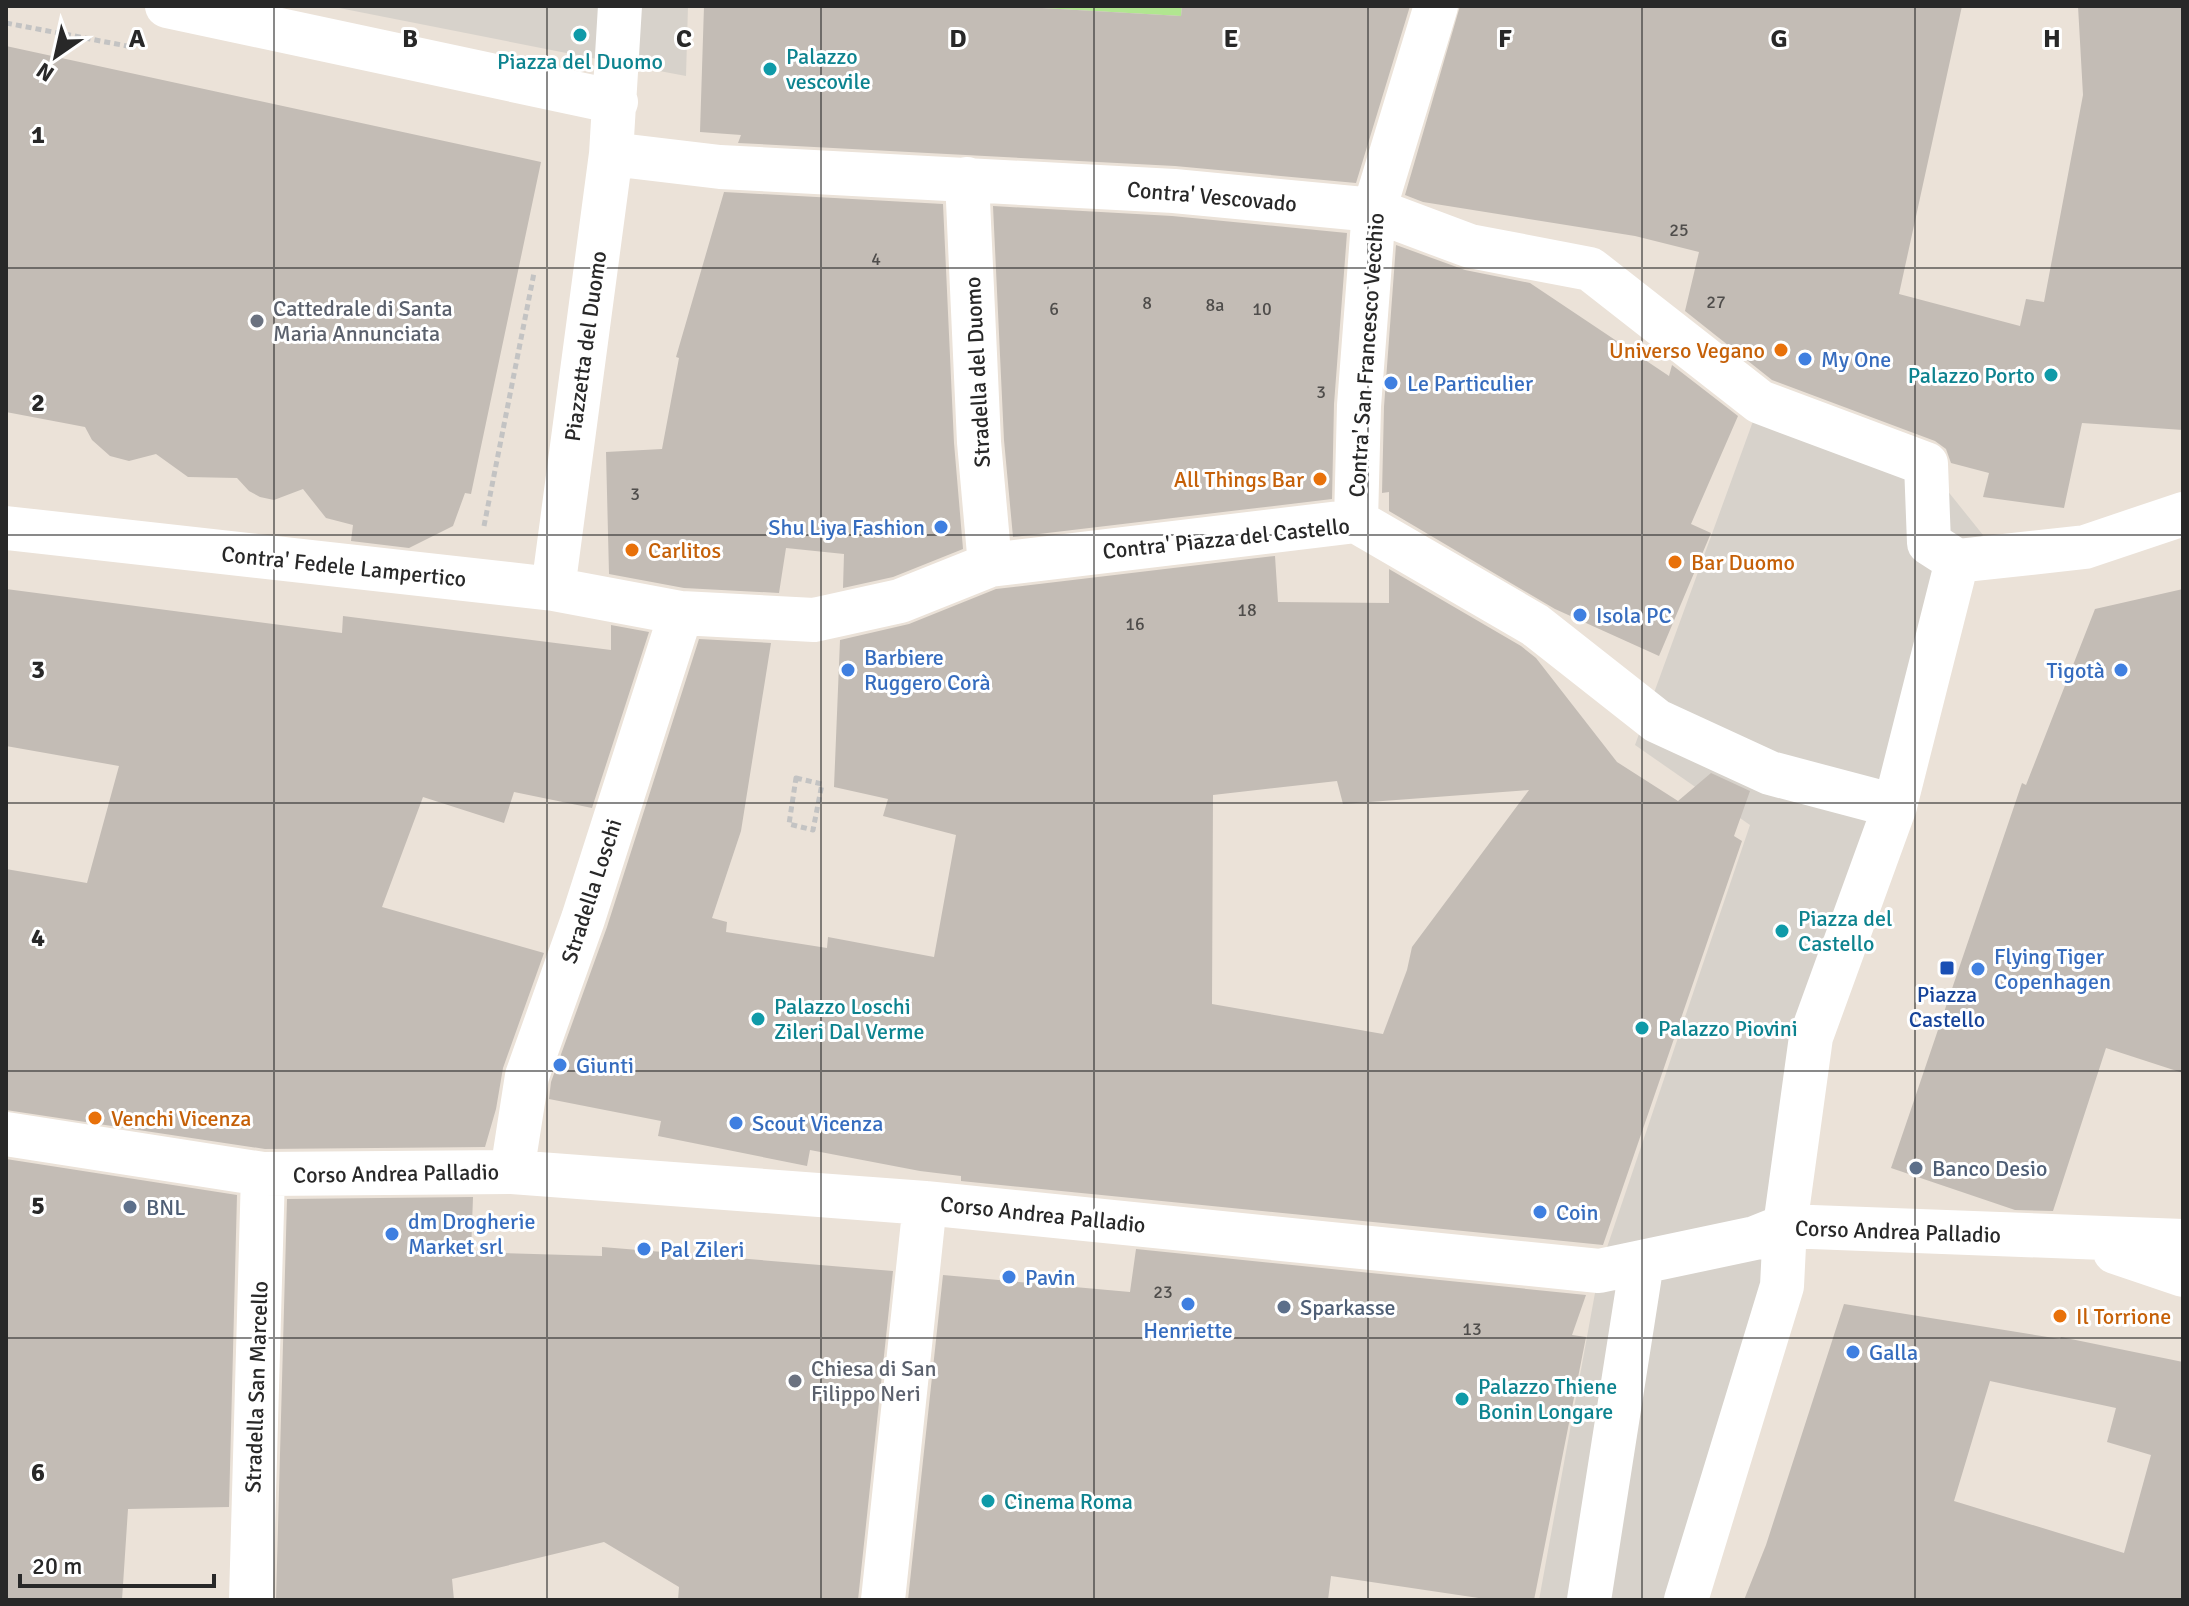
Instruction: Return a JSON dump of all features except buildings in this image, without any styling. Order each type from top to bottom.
[{"type":"street","points":[[191,8],[616,102],[620,6]]},
{"type":"street","name":"Contra' San Francesco Vecchio","points":[[1356,521],[1359,406],[1374,210],[1436,6]]},
{"type":"street","name":"Piazzetta del Duomo","points":[[553,589],[616,102]]},
{"type":"street","name":"Contra' Vescovado","points":[[611,154],[720,167],[1174,191],[1374,210],[1470,246],[1590,269],[1760,402],[1926,464],[1929,543],[1957,561]]},
{"type":"street","name":"Stradella del Duomo","points":[[967,179],[979,442],[990,565]]},
{"type":"street","points":[[1686,1600],[1782,1286],[1785,1226],[1811,1037],[1895,806],[1957,561],[2085,547],[2183,514]]},
{"type":"street","name":"Contra' Piazza del Castello","points":[[681,613],[814,620],[900,601],[990,565],[1356,521],[1535,625],[1657,721],[1770,773],[1895,806]]},
{"type":"street","name":"Contra' Fedele Lampertico","points":[[6,528],[553,589],[681,613]]},
{"type":"street","name":"Stradella Loschi","points":[[512,1172],[527,1076],[583,919],[681,613]]},
{"type":"street","name":"Corso Andrea Palladio","points":[[6,1134],[263,1174],[512,1172],[925,1203],[1599,1271],[1755,1238],[1785,1226],[2183,1241]]},
{"type":"street","name":"Stradella San Marcello","points":[[251,1600],[263,1174]]},
{"type":"street","points":[[883,1600],[925,1203]]},
{"type":"street","name":"Corso Andrea Palladio","points":[[2075,1239],[2183,1275]]},
{"type":"street","points":[[1589,1600],[1642,1262]]},
{"type":"path","points":[[6,23],[130,47]]},
{"type":"path","points":[[481,541],[535,266]]},
{"type":"path","points":[[796,778],[822,784],[813,830],[789,824],[796,778]]},
{"type":"green space","points":[[1006,6],[1182,6],[1181,16]]},
{"type":"shaded area","name":"Piazza del Duomo","points":[[329,6],[688,6],[686,76],[617,63]]},
{"type":"shaded area","name":"Piazza del Castello","points":[[1760,402],[1926,464],[1983,535],[1957,561],[1811,1037],[1785,1226],[1686,1600],[1539,1600],[1599,1271],[1750,825],[1635,745]]},
{"type":"place","name":"Piazza del Duomo","points":[[580,35]]},
{"type":"place","name":"Palazzo vescovile","points":[[770,69]]},
{"type":"place","name":"Cattedrale di Santa Maria Annunciata","points":[[257,321]]},
{"type":"place","name":"Universo Vegano","points":[[1781,350]]},
{"type":"place","name":"My One","points":[[1805,359]]},
{"type":"place","name":"Palazzo Porto","points":[[2051,375]]},
{"type":"place","name":"Le Particulier","points":[[1391,383]]},
{"type":"place","name":"All Things Bar","points":[[1320,479]]},
{"type":"place","name":"Shu Liya Fashion","points":[[941,527]]},
{"type":"place","name":"Carlitos","points":[[632,550]]},
{"type":"place","name":"Bar Duomo","points":[[1675,562]]},
{"type":"place","name":"Isola PC","points":[[1580,615]]},
{"type":"place","name":"Barbiere Ruggero Corà","points":[[848,670]]},
{"type":"place","name":"Tigotà","points":[[2121,670]]},
{"type":"place","name":"Piazza del Castello","points":[[1782,931]]},
{"type":"place","name":"Piazza Castello","points":[[1947,968]]},
{"type":"place","name":"Flying Tiger Copenhagen","points":[[1978,969]]},
{"type":"place","name":"Palazzo Loschi Zileri Dal Verme","points":[[758,1019]]},
{"type":"place","name":"Palazzo Piovini","points":[[1642,1028]]},
{"type":"place","name":"Giunti","points":[[560,1065]]},
{"type":"place","name":"Venchi Vicenza","points":[[95,1118]]},
{"type":"place","name":"Scout Vicenza","points":[[736,1123]]},
{"type":"place","name":"Banco Desio","points":[[1916,1168]]},
{"type":"place","name":"BNL","points":[[130,1207]]},
{"type":"place","name":"Coin","points":[[1540,1212]]},
{"type":"place","name":"dm Drogherie Market srl","points":[[392,1234]]},
{"type":"place","name":"Pal Zileri","points":[[644,1249]]},
{"type":"place","name":"Pavin","points":[[1009,1277]]},
{"type":"place","name":"Henriette","points":[[1188,1304]]},
{"type":"place","name":"Sparkasse","points":[[1284,1307]]},
{"type":"place","name":"Il Torrione","points":[[2060,1316]]},
{"type":"place","name":"Galla","points":[[1853,1352]]},
{"type":"place","name":"Chiesa di San Filippo Neri","points":[[795,1381]]},
{"type":"place","name":"Palazzo Thiene Bonin Longare","points":[[1462,1399]]},
{"type":"place","name":"Cinema Roma","points":[[988,1501]]}]
